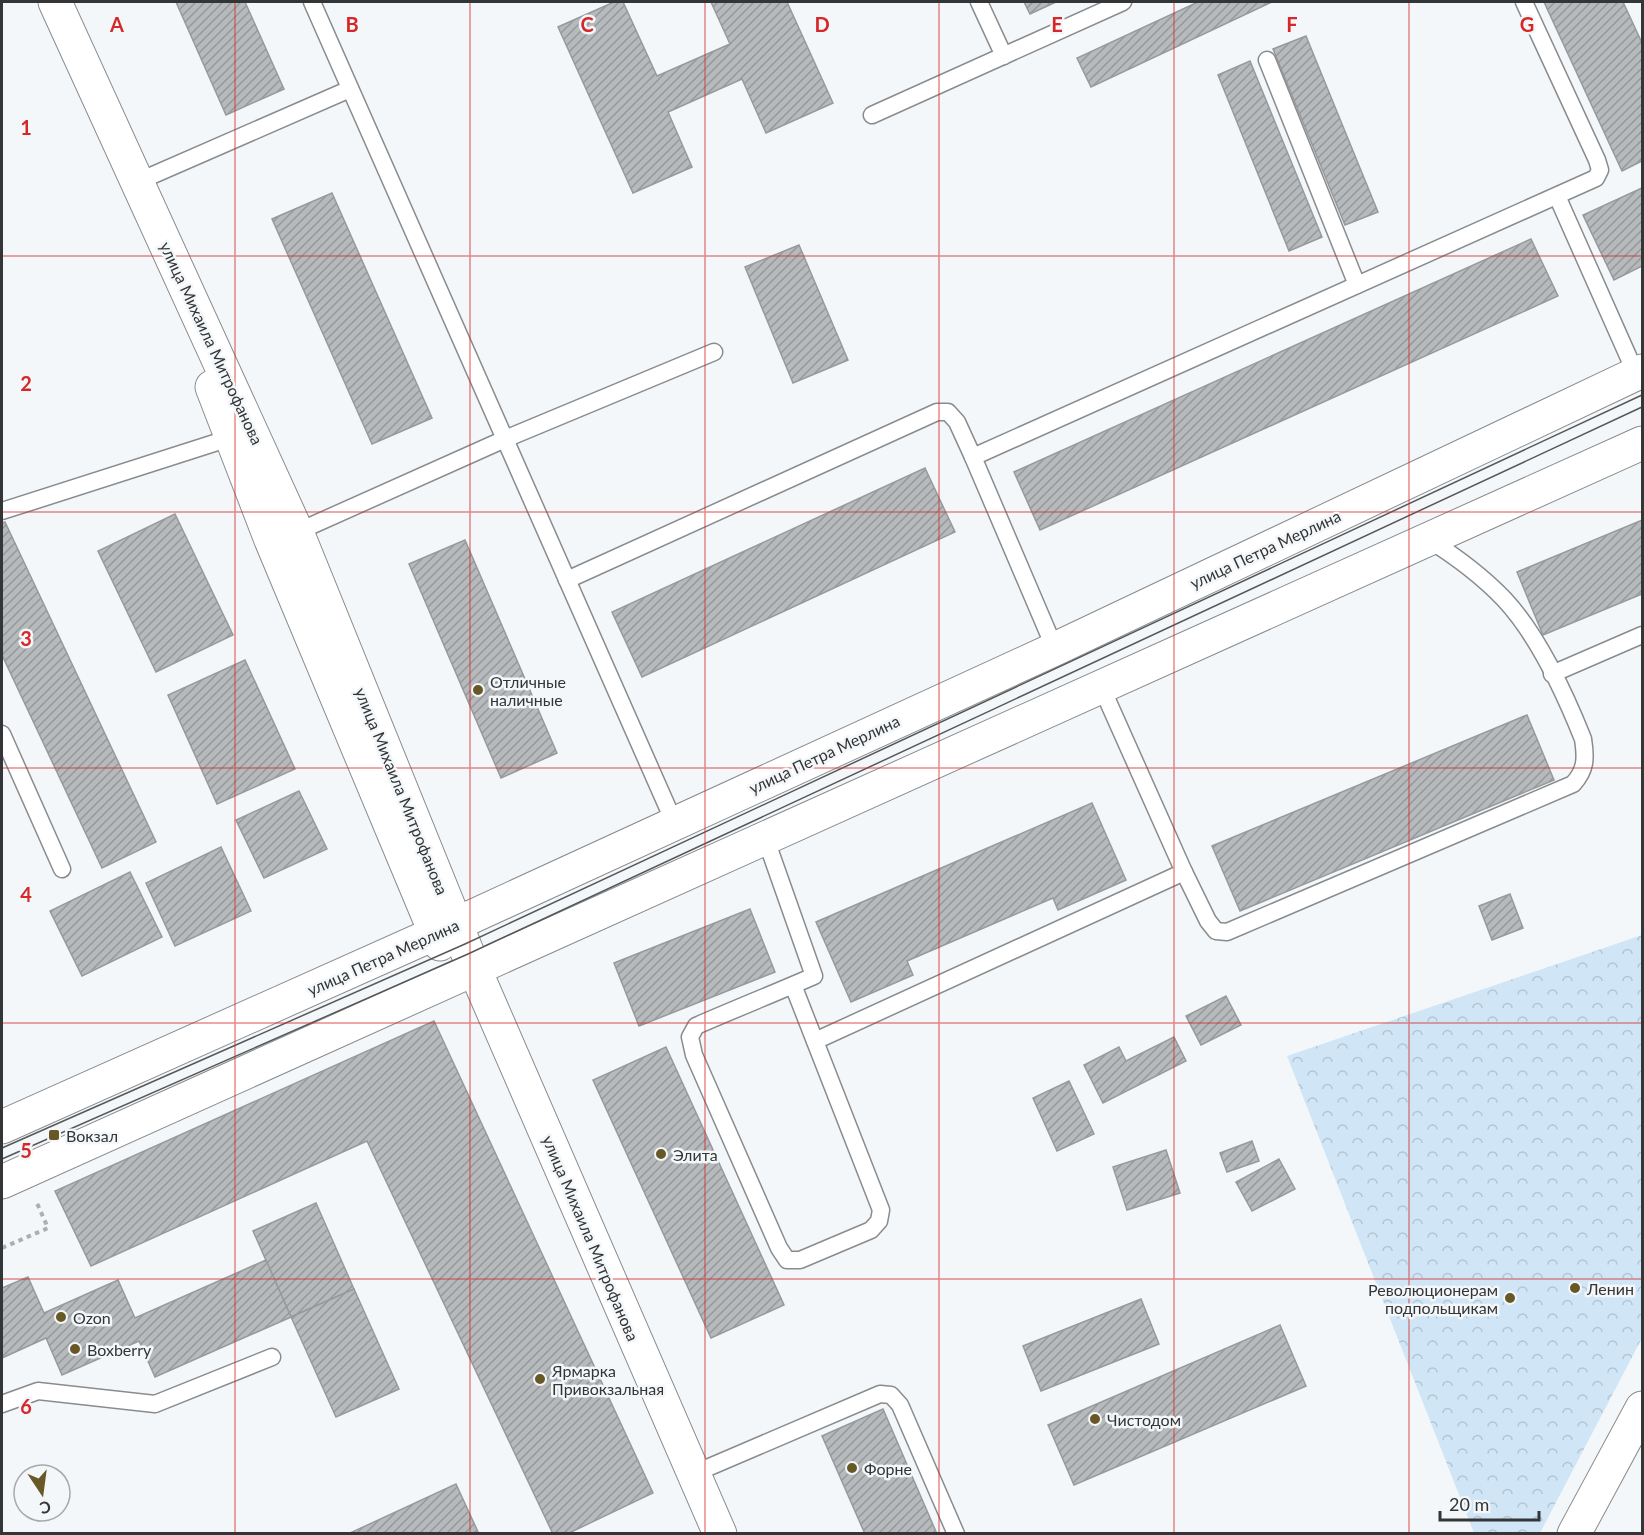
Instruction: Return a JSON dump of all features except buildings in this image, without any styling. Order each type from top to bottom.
[{"type":"main road","name":"улица Михаила Митрофанова","points":[[55,2],[297,532],[446,929]]},
{"type":"main road","name":"улица Михаила Митрофанова","points":[[137,182],[230,438],[684,1477],[720,1533]]},
{"type":"main road","name":"улица Петра Мерлина","points":[[2,1127],[446,929],[674,822],[1055,649],[1640,373]]},
{"type":"main road","points":[[2,1182],[1642,443]]},
{"type":"main road","points":[[1575,1533],[1642,1408]]},
{"type":"main road","name":"улица Михаила Митрофанова","points":[[684,1477],[698,1533]]},
{"type":"lane","points":[[312,2],[674,822]]},
{"type":"lane","points":[[980,2],[1004,56]]},
{"type":"lane","points":[[872,115],[1123,2]]},
{"type":"lane","points":[[973,457],[1596,178],[1600,170],[1524,2]]},
{"type":"lane","points":[[1267,60],[1357,285]]},
{"type":"lane","points":[[137,182],[350,89]]},
{"type":"lane","points":[[1557,195],[1640,373]]},
{"type":"lane","points":[[297,532],[505,439],[714,352]]},
{"type":"lane","points":[[567,580],[937,412],[948,412],[957,422],[973,457],[1055,649]]},
{"type":"lane","points":[[2,511],[230,438]]},
{"type":"lane","points":[[1101,686],[1184,872],[1215,931],[1227,932],[1573,784],[1583,774],[1585,752],[1583,740],[1552,674],[1524,624],[1504,599],[1455,556],[1428,539]]},
{"type":"lane","points":[[1552,674],[1642,634]]},
{"type":"lane","points":[[2,734],[62,869]]},
{"type":"lane","points":[[765,837],[814,976],[696,1026],[690,1037],[698,1065],[779,1248],[787,1260],[800,1260],[871,1230],[879,1221],[880,1210],[793,985]]},
{"type":"lane","points":[[815,1041],[1184,872]]},
{"type":"lane","points":[[2,1404],[38,1391],[155,1404],[272,1357]]},
{"type":"lane","points":[[684,1477],[880,1394],[891,1395],[900,1405],[956,1533]]},
{"type":"green space","points":[[1642,935],[1642,1338],[1540,1533],[1474,1533],[1287,1056]]},
{"type":"tram line","points":[[2,1148],[465,944],[1642,395]]},
{"type":"tram line","points":[[2,1159],[468,954],[1642,407]]},
{"type":"place","name":"Отличные наличные","points":[[478,690]]},
{"type":"place","name":"Вокзал","points":[[54,1135]]},
{"type":"place","name":"Элита","points":[[661,1154]]},
{"type":"place","name":"Ленин","points":[[1575,1288]]},
{"type":"place","name":"Революционерам подпольщикам","points":[[1510,1298]]},
{"type":"place","name":"Ozon","points":[[61,1317]]},
{"type":"place","name":"Boxberry","points":[[75,1349]]},
{"type":"place","name":"Ярмарка Привокзальная","points":[[540,1379]]},
{"type":"place","name":"Чистодом","points":[[1095,1419]]},
{"type":"place","name":"Форне","points":[[852,1468]]}]
